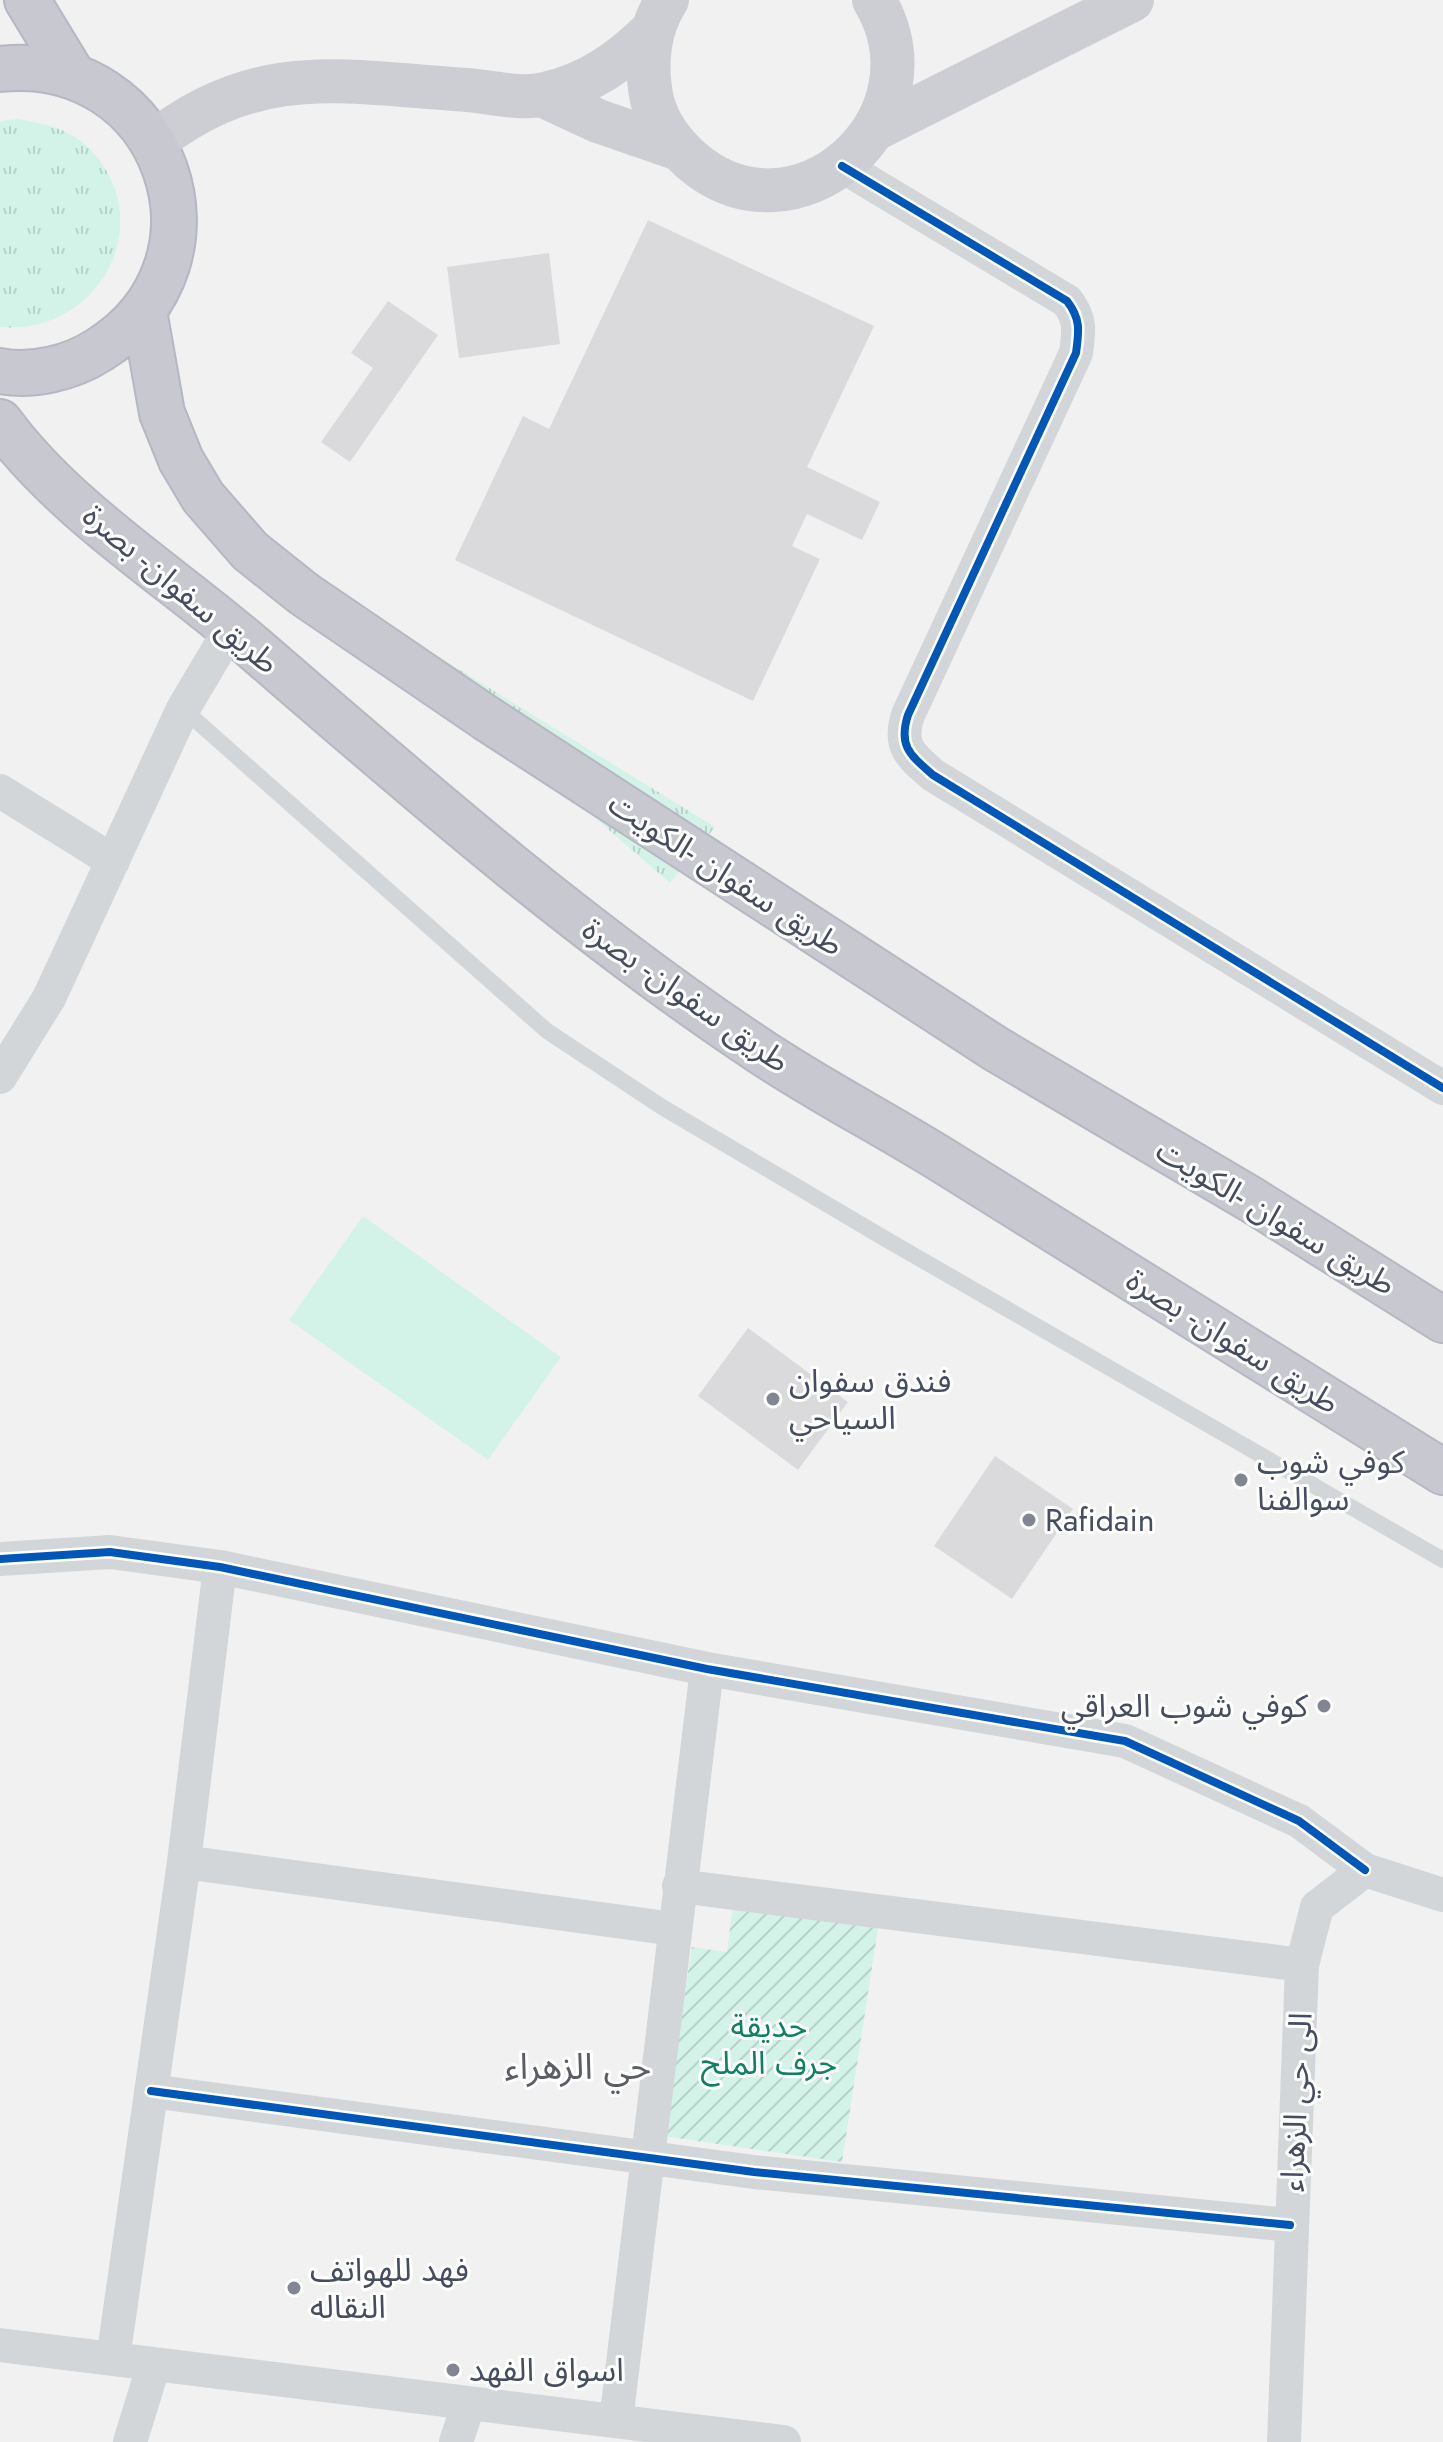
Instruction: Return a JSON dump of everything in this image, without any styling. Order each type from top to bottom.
[{"type":"highway","points":[[27,0],[72,74]]},
{"type":"highway","points":[[0,69],[28,66],[72,74],[104,90],[132,113],[154,142],[168,174],[174,209],[172,244],[163,279],[144,311],[118,338],[86,358],[50,370],[0,371]]},
{"type":"highway","name":"طريق سفوان -الكويت","points":[[144,311],[162,413],[181,460],[203,497],[250,551],[304,594],[473,710],[996,1049],[1252,1200],[1443,1320]]},
{"type":"highway","name":"طريق سفوان- بصرة","points":[[0,422],[41,471],[106,529],[231,628],[456,823],[600,937],[755,1048],[943,1161],[1443,1472]]},
{"type":"main road","points":[[874,0],[890,36],[894,60],[892,83],[877,128]]},
{"type":"main road","points":[[542,95],[598,121],[679,149],[720,179],[745,187],[796,186],[842,166],[877,128],[1132,0]]},
{"type":"main road","points":[[154,142],[183,119],[215,102],[274,84],[329,81],[542,95],[583,83],[621,61],[660,15]]},
{"type":"main road","points":[[660,15],[648,80],[653,105],[679,149]]},
{"type":"street","points":[[842,166],[1067,301],[1077,314],[1080,329],[1076,353],[908,715],[902,735],[908,750],[933,775],[1443,1088]]},
{"type":"street","points":[[0,1077],[49,998],[183,709],[231,628]]},
{"type":"street","points":[[0,791],[113,861]]},
{"type":"street","points":[[0,1559],[110,1552],[220,1567],[707,1669],[1125,1741],[1299,1821],[1365,1870],[1443,1895]]},
{"type":"street","points":[[113,2359],[184,1862],[220,1567]]},
{"type":"street","points":[[616,2421],[707,1669]]},
{"type":"street","points":[[184,1862],[674,1929]]},
{"type":"street","name":"الى حي الزهراء","points":[[1284,2442],[1302,1965],[1317,1907],[1365,1870]]},
{"type":"street","points":[[679,1886],[1302,1965]]},
{"type":"street","points":[[151,2091],[647,2158],[1290,2225]]},
{"type":"street","points":[[0,2345],[616,2421],[690,2436],[784,2442]]},
{"type":"street","points":[[130,2442],[154,2364]]},
{"type":"street","points":[[456,2442],[469,2403]]},
{"type":"lane","points":[[183,709],[547,1031],[606,1072],[889,1241],[1443,1560]]},
{"type":"green space","points":[[18,119],[60,129],[82,142],[106,170],[118,202],[120,234],[111,264],[93,291],[68,312],[37,325],[0,327],[0,121]]},
{"type":"green space","points":[[387,625],[715,827],[670,883],[381,632]]},
{"type":"green space","points":[[363,1216],[561,1357],[488,1460],[289,1320]]},
{"type":"green space","name":"حديقة جرف الملح","points":[[733,1906],[878,1928],[842,2162],[663,2136],[692,1947],[727,1952]]},
{"type":"building","points":[[648,220],[874,326],[807,467],[880,502],[862,540],[807,514],[792,546],[820,559],[753,701],[455,560],[523,416],[549,429]]},
{"type":"building","points":[[549,253],[560,344],[459,358],[447,267]]},
{"type":"building","points":[[388,301],[438,335],[350,462],[321,442],[373,368],[351,353]]},
{"type":"building","name":"فندق سفوان السياحي","points":[[748,1328],[848,1402],[798,1470],[698,1396]]},
{"type":"building","points":[[995,1456],[1073,1509],[1012,1599],[934,1546]]},
{"type":"cycle path","points":[[842,166],[1067,301],[1078,326],[1076,353],[908,715],[904,735],[908,749],[933,775],[1443,1088]]},
{"type":"cycle path","points":[[0,1559],[110,1552],[220,1567],[707,1669],[1125,1741],[1299,1821],[1365,1870]]},
{"type":"cycle path","points":[[151,2091],[754,2172],[1290,2225]]},
{"type":"place","name":"فندق سفوان السياحي","points":[[773,1399]]},
{"type":"place","name":"كوفي شوب سوالفنا","points":[[1241,1480]]},
{"type":"place","name":"Rafidain","points":[[1029,1520]]},
{"type":"place","name":"كوفي شوب العراقي","points":[[1324,1706]]},
{"type":"place","name":"فهد للهواتف النقاله","points":[[294,2288]]},
{"type":"place","name":"اسواق الفهد","points":[[453,2370]]},
{"type":"district","name":"حي الزهراء","points":[[578,2066]]}]
